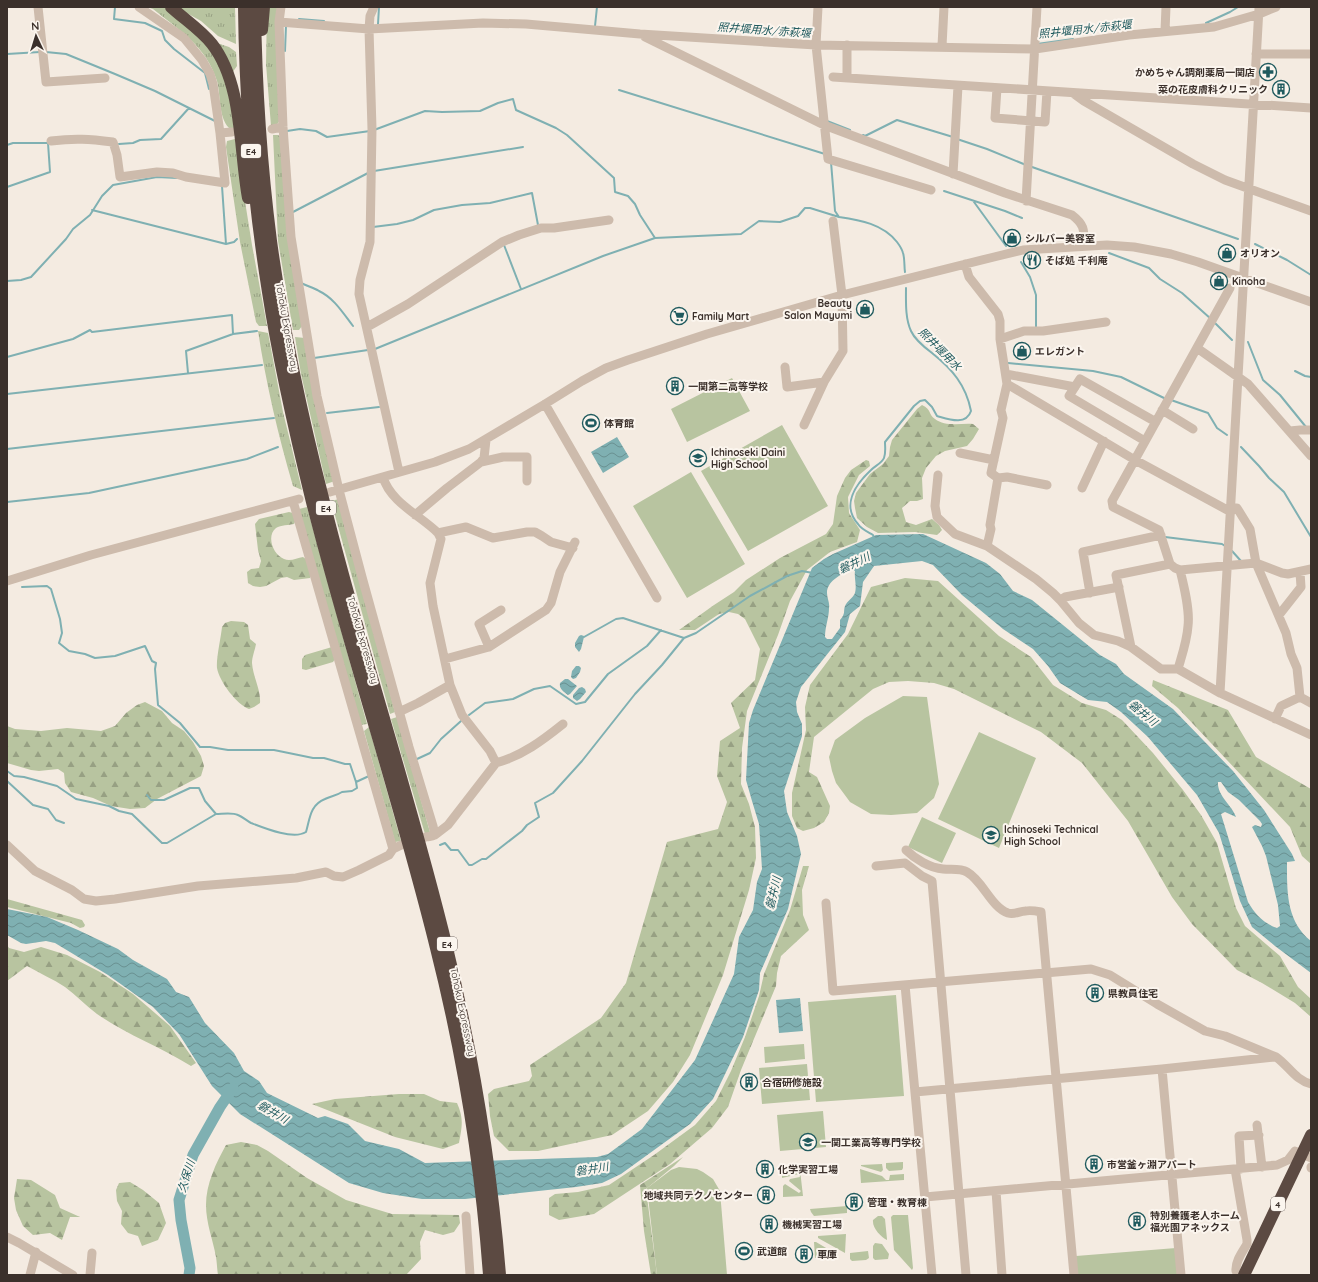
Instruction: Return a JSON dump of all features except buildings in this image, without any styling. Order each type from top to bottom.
[{"type":"highway","points":[[171,7],[211,42],[219,54],[230,80],[237,115],[247,190],[256,241],[268,295]]},
{"type":"highway","name":"Tohoku Expressway","points":[[244,7],[249,122],[254,181],[268,295],[294,425],[313,505],[336,591],[424,838]]},
{"type":"highway","name":"Tohoku Expressway","points":[[255,7],[259,116],[264,174],[271,241],[280,295],[305,422],[344,582],[424,838],[470,1054],[483,1124],[488,1209],[489,1275]]},
{"type":"highway","points":[[264,7],[262,61],[264,174]]},
{"type":"highway","name":"4","points":[[1241,1274],[1307,1156],[1311,1135]]},
{"type":"highway","name":"Tohoku Expressway","points":[[488,1209],[500,1275]]},
{"type":"street","points":[[38,7],[46,82],[105,78]]},
{"type":"street","points":[[51,141],[89,139],[113,142],[117,155],[120,177],[157,172],[173,173],[186,177],[225,183],[220,133],[213,84],[210,74],[202,60],[184,38],[139,7]]},
{"type":"street","points":[[281,7],[279,22],[283,127],[291,237],[317,396],[334,491],[399,712],[424,838]]},
{"type":"street","points":[[374,7],[370,16],[369,29],[372,129],[370,242],[360,280],[359,294],[399,472]]},
{"type":"street","points":[[818,7],[816,45],[828,159],[931,190]]},
{"type":"street","points":[[942,46],[944,7]]},
{"type":"street","points":[[1026,201],[1037,7]]},
{"type":"street","points":[[1165,31],[1166,7]]},
{"type":"street","points":[[279,22],[369,29],[483,23],[512,24],[816,45],[942,46],[1035,49],[1102,38],[1214,27],[1259,10],[1276,7]]},
{"type":"street","points":[[1220,693],[1252,104],[1259,10]]},
{"type":"street","points":[[640,34],[824,125],[1026,201],[1072,215],[1080,221],[1083,228],[1084,246]]},
{"type":"street","points":[[847,45],[847,78]]},
{"type":"street","points":[[1256,54],[1311,54]]},
{"type":"street","points":[[833,78],[1311,108]]},
{"type":"street","points":[[953,174],[958,86]]},
{"type":"street","points":[[997,88],[995,118],[1045,122],[1047,91]]},
{"type":"street","points":[[1073,93],[1084,101],[1193,164],[1225,180],[1311,211]]},
{"type":"street","points":[[272,129],[283,127]]},
{"type":"street","points":[[220,133],[232,132]]},
{"type":"street","points":[[367,327],[408,304],[502,242],[541,228],[554,228],[609,220]]},
{"type":"street","points":[[804,425],[824,382],[843,351],[842,295],[833,222]]},
{"type":"street","points":[[334,491],[450,458],[486,440],[582,381],[606,368],[628,360],[707,334],[842,295],[1023,250],[1107,245],[1134,247],[1171,254],[1311,302]]},
{"type":"street","points":[[965,264],[969,277],[998,314],[1000,320],[1000,339],[1007,384],[1001,410],[1003,418],[991,473],[998,478],[1007,477],[1047,485]]},
{"type":"street","points":[[1230,288],[1112,501],[1113,507],[1159,530],[1170,564],[1180,570],[1256,563],[1288,574],[1311,569]]},
{"type":"street","points":[[1000,339],[1024,331],[1043,331],[1106,322]]},
{"type":"street","points":[[1197,348],[1248,384],[1311,456]]},
{"type":"street","points":[[785,367],[787,387],[824,382]]},
{"type":"street","points":[[1006,374],[1075,387]]},
{"type":"street","points":[[1145,441],[1069,396],[1080,379],[1156,422]]},
{"type":"street","points":[[1007,384],[1135,460],[1231,510],[1237,508],[1250,529],[1256,563],[1286,633],[1291,654],[1297,668],[1300,697]]},
{"type":"street","points":[[545,404],[657,598]]},
{"type":"street","points":[[1162,410],[1193,429]]},
{"type":"street","points":[[1290,431],[1311,430]]},
{"type":"street","points":[[416,515],[447,488],[481,462],[484,458],[486,440]]},
{"type":"street","points":[[1082,488],[1104,441]]},
{"type":"street","points":[[960,453],[994,460]]},
{"type":"street","points":[[481,462],[503,457],[527,457],[527,481]]},
{"type":"street","points":[[938,475],[935,506],[937,517],[956,534],[987,546],[1036,579],[1060,600],[1078,623],[1094,635],[1118,641],[1131,647],[1161,669],[1178,669],[1220,693],[1311,735]]},
{"type":"street","points":[[383,477],[385,485],[393,495],[429,524],[438,533],[441,539],[430,583],[433,606],[450,685],[462,715],[490,751],[496,762]]},
{"type":"street","points":[[987,546],[991,529],[990,525],[998,478]]},
{"type":"street","points":[[7,581],[91,555],[296,500],[393,849]]},
{"type":"street","points":[[438,533],[466,527],[494,538],[535,532],[551,542],[574,545],[560,572],[551,604],[546,610],[488,647],[445,659]]},
{"type":"street","points":[[1090,593],[1083,552],[1160,535]]},
{"type":"street","points":[[1131,647],[1116,575],[1170,564]]},
{"type":"street","points":[[1178,669],[1189,624],[1180,570]]},
{"type":"street","points":[[1279,615],[1301,587],[1300,572]]},
{"type":"street","points":[[1060,600],[1065,597],[1119,587]]},
{"type":"street","points":[[488,647],[479,624],[501,610]]},
{"type":"street","points":[[399,712],[418,704],[450,685]]},
{"type":"street","points":[[1300,697],[1311,703]]},
{"type":"street","points":[[1276,719],[1282,706],[1300,697]]},
{"type":"street","points":[[7,845],[35,871],[72,890],[84,899],[96,901],[198,886],[296,878],[326,872],[334,876],[343,877],[360,870],[389,854],[393,849],[402,844],[424,838],[448,825],[496,762],[505,760],[537,744],[563,724]]},
{"type":"street","points":[[906,850],[911,856],[933,868],[962,870],[969,873],[980,883],[996,904],[1006,912],[1013,914],[1025,910],[1041,912],[1074,1275]]},
{"type":"street","points":[[876,866],[905,863],[922,876],[932,881],[966,1275]]},
{"type":"street","points":[[826,903],[833,991],[1090,969],[1110,976],[1205,1031],[1225,1036],[1276,1057],[1295,1076],[1311,1084]]},
{"type":"street","points":[[905,985],[932,1275]]},
{"type":"street","points":[[915,1092],[1276,1057]]},
{"type":"street","points":[[1162,1069],[1181,1275]]},
{"type":"street","points":[[1258,1125],[1262,1167]]},
{"type":"street","points":[[1241,1274],[1236,1267],[1237,1262],[1248,1240],[1238,1169],[1239,1136],[1258,1135]]},
{"type":"street","points":[[925,1197],[1262,1167],[1283,1164],[1295,1151],[1307,1156]]},
{"type":"street","points":[[996,1191],[1002,1275]]},
{"type":"street","points":[[466,1216],[470,1275]]},
{"type":"street","points":[[7,1237],[36,1252],[73,1275]]},
{"type":"street","points":[[30,1275],[36,1252]]},
{"type":"street","points":[[90,1275],[92,1253]]},
{"type":"green space","points":[[147,7],[165,7],[204,41],[221,66],[230,97],[234,128],[229,128],[223,118],[217,81],[206,58],[182,32],[153,9]]},
{"type":"green space","points":[[176,7],[235,7],[236,44],[218,36],[201,21]]},
{"type":"green space","points":[[267,7],[278,7],[280,120],[276,126],[271,126],[266,64]]},
{"type":"green space","points":[[217,43],[229,47],[236,52],[237,66],[232,73]]},
{"type":"green space","points":[[273,135],[278,135],[282,138],[302,326],[299,330],[293,330],[278,241]]},
{"type":"green space","points":[[235,139],[267,326],[259,326],[256,322],[240,242],[226,147],[227,141]]},
{"type":"green space","points":[[258,331],[268,333],[283,412],[302,490],[293,486],[277,428]]},
{"type":"green space","points":[[295,337],[305,338],[335,481],[326,484],[301,374]]},
{"type":"green space","points":[[732,378],[750,411],[687,442],[671,409]]},
{"type":"green space","points":[[922,405],[933,417],[943,423],[973,424],[979,429],[967,446],[945,451],[936,456],[926,468],[922,478],[923,499],[910,501],[902,508],[906,522],[916,525],[932,519],[942,530],[937,535],[915,532],[878,533],[867,527],[857,518],[854,501],[856,493],[870,474],[883,464],[889,456],[892,440]]},
{"type":"green space","points":[[782,425],[828,506],[748,551],[701,471]]},
{"type":"green space","points":[[866,460],[869,461],[870,466],[859,475],[848,497],[849,513],[860,530],[857,542],[830,552],[807,570],[790,601],[778,635],[747,711],[742,748],[741,784],[749,804],[755,827],[756,858],[749,890],[723,975],[690,1055],[673,1082],[648,1111],[612,1135],[538,1151],[509,1151],[494,1136],[488,1094],[494,1089],[529,1081],[532,1076],[530,1065],[601,1018],[626,983],[667,842],[718,829],[727,802],[717,776],[720,741],[740,728],[731,703],[755,680],[760,649],[745,619],[738,614],[729,612],[719,614],[695,630],[679,630],[734,592],[746,580],[780,558],[826,534],[833,524],[837,496],[845,478],[851,470]]},
{"type":"green space","points":[[691,472],[745,564],[687,598],[633,506]]},
{"type":"green space","points":[[339,499],[395,712],[390,714],[331,501]]},
{"type":"green space","points":[[307,507],[367,724],[361,725],[299,509]]},
{"type":"green space","points":[[289,512],[293,513],[296,520],[294,524],[276,528],[271,536],[272,545],[277,554],[286,560],[303,557],[307,560],[311,574],[310,578],[294,580],[287,577],[281,578],[266,586],[253,586],[248,583],[247,572],[251,569],[259,568],[261,561],[258,550],[255,524],[259,519]]},
{"type":"green space","points":[[905,578],[938,581],[999,636],[1031,657],[1053,685],[1082,703],[1106,710],[1122,720],[1153,753],[1201,815],[1217,843],[1236,908],[1245,926],[1280,956],[1298,987],[1311,999],[1311,1017],[1295,1003],[1237,970],[1192,924],[1172,897],[1128,821],[1082,763],[1041,732],[954,689],[934,683],[908,681],[889,682],[873,689],[814,737],[809,772],[817,777],[830,806],[829,813],[824,822],[814,828],[803,831],[797,828],[792,816],[792,793],[806,730],[805,707],[810,685],[848,634],[871,587]]},
{"type":"green space","points":[[231,621],[244,622],[248,625],[250,639],[256,644],[252,663],[260,703],[249,709],[244,707],[234,698],[218,673],[217,664],[222,627],[225,623]]},
{"type":"green space","points":[[332,647],[335,659],[333,662],[306,670],[302,669],[302,659],[305,655]]},
{"type":"green space","points":[[1153,680],[1228,710],[1256,757],[1311,789],[1311,864],[1302,856],[1290,827],[1178,708],[1152,686]]},
{"type":"green space","points":[[903,696],[927,697],[939,784],[934,798],[917,813],[891,815],[871,814],[850,802],[836,783],[829,757],[835,740],[865,718]]},
{"type":"green space","points":[[145,702],[162,711],[172,723],[184,731],[193,742],[201,756],[204,766],[201,776],[157,799],[145,808],[130,809],[111,806],[93,798],[71,792],[65,783],[64,773],[58,769],[39,771],[7,763],[7,726],[15,729],[41,731],[67,728],[101,731],[115,726],[126,713],[137,705]]},
{"type":"green space","points":[[397,717],[430,832],[425,834],[391,719]]},
{"type":"green space","points":[[369,727],[401,841],[395,842],[364,731]]},
{"type":"green space","points":[[979,732],[1036,758],[999,848],[938,819]]},
{"type":"green space","points":[[922,817],[956,833],[942,863],[908,847]]},
{"type":"green space","points":[[803,866],[809,866],[802,890],[803,915],[809,930],[781,956],[776,986],[741,1070],[728,1107],[712,1128],[670,1164],[594,1214],[559,1220],[549,1215],[549,1198],[555,1194],[578,1192],[609,1185],[695,1125],[716,1101],[731,1071],[745,1037],[759,996],[764,974],[790,910]]},
{"type":"green space","points":[[7,899],[82,920],[85,925],[84,927],[80,928],[71,923],[7,907]]},
{"type":"green space","points":[[7,945],[9,948],[24,952],[41,947],[67,955],[100,972],[133,994],[170,1026],[196,1063],[191,1066],[120,1028],[97,1014],[56,981],[27,966],[7,981]]},
{"type":"green space","points":[[896,995],[904,1096],[816,1102],[808,1002]]},
{"type":"green space","points":[[804,1044],[805,1059],[765,1063],[764,1047]]},
{"type":"green space","points":[[807,1064],[810,1100],[762,1104],[759,1068]]},
{"type":"green space","points":[[399,1094],[424,1094],[440,1101],[457,1103],[461,1114],[462,1123],[459,1143],[443,1149],[395,1137],[312,1104],[335,1099]]},
{"type":"green space","points":[[823,1111],[826,1147],[780,1151],[777,1115]]},
{"type":"green space","points":[[241,1142],[257,1145],[268,1151],[307,1178],[346,1200],[392,1214],[459,1215],[460,1223],[454,1232],[443,1235],[425,1230],[420,1242],[421,1259],[406,1275],[218,1275],[216,1257],[206,1212],[206,1197],[215,1166],[226,1145]]},
{"type":"green space","points":[[683,1157],[646,1189],[657,1275],[651,1275],[644,1231],[640,1185]]},
{"type":"green space","points":[[903,1162],[902,1170],[889,1171],[886,1168],[886,1163]]},
{"type":"green space","points":[[882,1164],[883,1170],[881,1172],[861,1166],[861,1165]]},
{"type":"green space","points":[[679,1167],[697,1169],[703,1172],[713,1179],[720,1191],[727,1275],[657,1275],[647,1188],[671,1170]]},
{"type":"green space","points":[[860,1169],[882,1176],[886,1180],[889,1180],[890,1175],[904,1174],[904,1180],[861,1183]]},
{"type":"green space","points":[[800,1170],[803,1196],[783,1197],[783,1186],[785,1184],[799,1193],[801,1191],[789,1181],[790,1179],[800,1177],[799,1174],[782,1178],[782,1171]]},
{"type":"green space","points":[[17,1179],[31,1180],[55,1195],[60,1208],[80,1217],[70,1217],[62,1240],[50,1233],[33,1235],[23,1226],[16,1210],[14,1198]]},
{"type":"green space","points":[[130,1182],[159,1203],[166,1223],[158,1240],[142,1246],[138,1236],[128,1233],[121,1224],[122,1211],[117,1201],[116,1190],[119,1183]]},
{"type":"green space","points":[[847,1206],[847,1213],[814,1216],[810,1209]]},
{"type":"green space","points":[[893,1215],[908,1215],[912,1270],[894,1250],[891,1217]]},
{"type":"green space","points":[[878,1216],[882,1216],[885,1219],[887,1240],[875,1229],[873,1220]]},
{"type":"green space","points":[[846,1234],[845,1253],[818,1238],[818,1236]]},
{"type":"green space","points":[[814,1242],[816,1242],[838,1255],[815,1258]]},
{"type":"green space","points":[[875,1243],[882,1244],[889,1254],[888,1259],[875,1260],[873,1258],[873,1246]]},
{"type":"green space","points":[[1176,1248],[1178,1275],[1077,1275],[1076,1256]]},
{"type":"green space","points":[[868,1251],[869,1258],[866,1260],[852,1261],[850,1259],[850,1253]]},
{"type":"water","points":[[617,437],[629,457],[603,473],[591,452]]},
{"type":"water","name":"磐井川","points":[[923,534],[986,563],[1000,574],[1013,591],[1032,600],[1100,655],[1116,664],[1124,674],[1173,709],[1233,771],[1264,810],[1292,854],[1295,861],[1287,862],[1288,894],[1292,915],[1303,933],[1311,941],[1311,973],[1252,927],[1240,901],[1219,833],[1197,795],[1148,737],[1121,712],[1107,702],[1088,700],[1060,683],[1033,649],[1003,629],[962,595],[933,565],[922,561],[874,566],[863,582],[860,606],[850,614],[845,632],[801,687],[796,702],[797,712],[802,724],[802,736],[784,791],[787,812],[797,836],[801,854],[788,909],[760,973],[759,990],[743,1037],[713,1099],[690,1124],[621,1174],[602,1183],[465,1199],[422,1199],[383,1193],[349,1183],[240,1114],[212,1086],[179,1034],[153,1007],[108,975],[55,943],[46,941],[26,944],[21,943],[7,935],[7,909],[47,917],[118,949],[133,960],[167,979],[176,992],[189,997],[205,1023],[234,1053],[244,1071],[259,1081],[267,1093],[318,1118],[325,1116],[348,1124],[365,1141],[399,1149],[425,1163],[597,1157],[608,1154],[642,1129],[695,1060],[734,974],[739,937],[753,910],[757,882],[762,869],[759,824],[746,780],[749,723],[812,568],[833,554],[876,535]],"holes":[[[848,570],[855,571],[855,593],[845,606],[844,614],[840,620],[840,628],[832,639],[827,639],[825,637],[829,606],[827,595],[829,585],[834,579]],[[1218,782],[1221,782],[1228,792],[1239,800],[1262,824],[1261,827],[1255,825],[1252,827],[1266,856],[1278,905],[1280,926],[1277,928],[1260,918],[1248,902],[1221,814],[1225,812],[1236,817],[1222,796],[1218,787]]]},
{"type":"water","points":[[581,635],[584,637],[579,652],[575,647],[575,643]]},
{"type":"water","points":[[576,666],[581,668],[576,678],[573,679],[571,677],[572,671]]},
{"type":"water","points":[[565,679],[568,679],[577,686],[568,695],[560,687],[560,683]]},
{"type":"water","points":[[582,687],[586,692],[577,701],[573,698],[573,695],[579,688]]},
{"type":"water","points":[[800,998],[803,1031],[779,1033],[776,1000]]},
{"type":"waterway","points":[[115,7],[114,19],[145,23],[162,31],[165,40],[174,49],[205,73],[209,89]]},
{"type":"waterway","points":[[378,24],[379,7]]},
{"type":"waterway","points":[[595,26],[597,7]]},
{"type":"waterway","name":"照井堰用水/赤萩堰","points":[[1206,23],[1238,7]]},
{"type":"waterway","name":"照井堰用水/赤萩堰","points":[[299,19],[324,21]]},
{"type":"waterway","points":[[285,51],[286,26]]},
{"type":"waterway","name":"照井堰用水/赤萩堰","points":[[1037,44],[1073,39]]},
{"type":"waterway","points":[[7,54],[40,52]]},
{"type":"waterway","points":[[46,52],[66,54],[115,74],[155,91],[215,121]]},
{"type":"waterway","points":[[619,90],[825,154]]},
{"type":"waterway","points":[[374,130],[425,111],[480,111],[498,103],[513,99],[516,110],[556,128],[567,135],[614,178],[615,192],[628,196],[635,204],[640,215],[655,238]]},
{"type":"waterway","points":[[119,144],[133,143],[140,140],[161,139],[189,108]]},
{"type":"waterway","points":[[863,135],[865,136],[897,120],[953,137]]},
{"type":"waterway","points":[[827,121],[850,130]]},
{"type":"waterway","points":[[287,131],[300,129],[316,131],[327,137],[370,131]]},
{"type":"waterway","points":[[957,139],[987,149],[1026,165]]},
{"type":"waterway","points":[[7,145],[13,143],[48,143],[50,172],[7,187]]},
{"type":"waterway","points":[[374,171],[523,147]]},
{"type":"waterway","name":"照井堰用水","points":[[831,162],[835,211],[839,217],[871,224],[885,231],[897,242],[902,250],[905,272]]},
{"type":"waterway","points":[[1032,167],[1238,239]]},
{"type":"waterway","points":[[293,212],[368,173]]},
{"type":"waterway","points":[[7,281],[21,280],[31,277],[66,239],[73,229],[90,215],[102,196],[113,185],[157,177],[177,178]]},
{"type":"waterway","points":[[222,186],[226,244]]},
{"type":"waterway","points":[[944,191],[1022,218]]},
{"type":"waterway","points":[[373,227],[413,220],[434,210],[462,205],[490,203],[532,193],[538,225]]},
{"type":"waterway","points":[[974,202],[1006,246]]},
{"type":"waterway","points":[[375,349],[603,256],[655,238],[741,234],[759,221],[780,222],[798,216],[805,208],[810,208],[839,217]]},
{"type":"waterway","points":[[92,210],[226,244],[234,242],[237,239]]},
{"type":"waterway","points":[[1255,244],[1287,260],[1311,275]]},
{"type":"waterway","points":[[504,245],[521,289]]},
{"type":"waterway","points":[[1109,253],[1149,268],[1160,279],[1182,293],[1211,319]]},
{"type":"waterway","points":[[1021,262],[1030,277],[1036,295],[1036,327]]},
{"type":"waterway","points":[[301,283],[317,290],[329,298],[338,306],[353,326]]},
{"type":"waterway","name":"照井堰用水","points":[[874,538],[873,535],[859,526],[853,517],[851,502],[852,495],[860,482],[883,460],[885,454],[885,442],[914,406],[920,401],[925,400],[932,407],[937,416],[951,420],[965,419],[969,416],[971,411],[966,393],[957,378],[946,365],[920,343],[913,334],[909,326],[907,315],[906,288]]},
{"type":"waterway","points":[[7,357],[73,339],[90,330],[92,332],[232,315],[233,334]]},
{"type":"waterway","points":[[1214,322],[1232,340]]},
{"type":"waterway","points":[[188,373],[186,351],[233,334],[257,331]]},
{"type":"waterway","points":[[1248,342],[1263,380],[1280,395],[1306,427]]},
{"type":"waterway","points":[[314,358],[368,350]]},
{"type":"waterway","points":[[1008,363],[1093,371],[1121,377],[1166,399]]},
{"type":"waterway","points":[[7,394],[262,365]]},
{"type":"waterway","points":[[1295,371],[1311,377]]},
{"type":"waterway","points":[[1171,400],[1208,413],[1217,428],[1227,435]]},
{"type":"waterway","points":[[327,413],[379,407]]},
{"type":"waterway","points":[[7,449],[274,418]]},
{"type":"waterway","points":[[7,502],[89,493],[247,459],[278,447]]},
{"type":"waterway","points":[[1241,447],[1284,492],[1311,537]]},
{"type":"waterway","points":[[1165,537],[1222,544],[1225,546]]},
{"type":"waterway","points":[[1232,551],[1241,561],[1243,561]]},
{"type":"waterway","points":[[584,637],[616,619],[623,618],[684,638],[696,633],[750,596],[787,576],[802,571],[813,573]]},
{"type":"waterway","points":[[22,587],[47,586],[51,589],[60,619],[62,633],[59,643],[69,651],[85,654],[95,658],[115,656],[145,646],[152,661],[156,663],[155,669],[158,705],[180,723],[200,747],[228,750],[274,750],[313,758],[324,758],[350,764],[356,782]]},
{"type":"waterway","points":[[469,715],[485,703],[513,699],[534,689],[550,686],[576,704],[585,702],[608,674],[647,646],[661,630]]},
{"type":"waterway","points":[[440,845],[445,843],[451,850],[458,850],[469,865],[472,865],[482,859],[486,859],[539,817],[535,803],[553,793],[582,761],[635,694],[662,665],[684,638]]},
{"type":"waterway","points":[[417,759],[430,753],[441,739],[461,721]]},
{"type":"waterway","points":[[7,771],[14,776],[24,777],[57,786],[76,799],[109,806],[119,811],[132,814],[162,843],[167,843],[216,814]]},
{"type":"waterway","points":[[147,795],[151,800],[164,800],[190,788],[199,788],[205,801],[216,814],[236,814],[251,823],[271,830],[294,835],[306,832],[311,812],[316,805],[325,799],[342,792],[352,791],[357,788],[356,782],[369,776]]},
{"type":"waterway","points":[[7,781],[33,805],[48,809],[56,820],[64,823]]},
{"type":"waterway","name":"久保川","points":[[189,1275],[190,1268],[181,1220],[179,1200],[193,1155],[220,1107],[233,1088]]},
{"type":"place","name":"かめちゃん調剤薬局一関店","points":[[1268,72]]},
{"type":"place","name":"菜の花皮膚科クリニック","points":[[1281,89]]},
{"type":"place","name":"シルバー美容室","points":[[1012,238]]},
{"type":"place","name":"オリオン","points":[[1227,253]]},
{"type":"place","name":"そば処 千利庵","points":[[1032,260]]},
{"type":"place","name":"Kinoha","points":[[1219,281]]},
{"type":"place","name":"Beauty Salon Mayumi","points":[[865,309]]},
{"type":"place","name":"Family Mart","points":[[679,316]]},
{"type":"place","name":"エレガント","points":[[1022,351]]},
{"type":"place","name":"一関第二高等学校","points":[[675,386]]},
{"type":"place","name":"体育館","points":[[591,423]]},
{"type":"place","name":"Ichinoseki Daini High School","points":[[698,458]]},
{"type":"place","name":"Ichinoseki Technical High School","points":[[991,835]]},
{"type":"place","name":"県教員住宅","points":[[1095,993]]},
{"type":"place","name":"合宿研修施設","points":[[749,1082]]},
{"type":"place","name":"一関工業高等専門学校","points":[[808,1142]]},
{"type":"place","name":"市営釜ヶ淵アパート","points":[[1094,1164]]},
{"type":"place","name":"化学実習工場","points":[[765,1169]]},
{"type":"place","name":"地域共同テクノセンター","points":[[766,1195]]},
{"type":"place","name":"管理・教育棟","points":[[854,1202]]},
{"type":"place","name":"特別養護老人ホーム 福光園アネックス","points":[[1137,1221]]},
{"type":"place","name":"機械実習工場","points":[[769,1224]]},
{"type":"place","name":"武道館","points":[[744,1251]]},
{"type":"place","name":"車庫","points":[[804,1254]]}]
